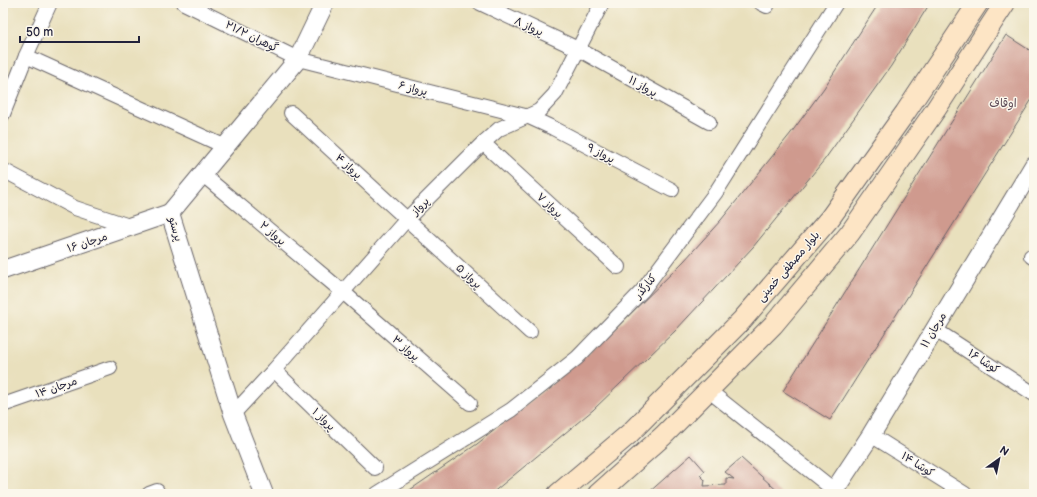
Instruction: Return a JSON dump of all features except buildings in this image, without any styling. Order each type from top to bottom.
[{"type":"main road","name":"بلوار مصطفی خمینی","points":[[558,494],[629,434],[737,325],[830,218],[905,113],[978,3]]},
{"type":"main road","points":[[598,494],[663,436],[773,325],[850,233],[936,109],[1005,3]]},
{"type":"street","points":[[3,114],[26,56],[50,3]]},
{"type":"street","name":"گوهران ۲۱/۲","points":[[184,3],[298,59]]},
{"type":"street","name":"پرستو","points":[[264,494],[233,414],[170,213],[298,59],[325,3]]},
{"type":"street","name":"پرواز ۸","points":[[480,3],[578,49]]},
{"type":"street","name":"پرواز","points":[[233,414],[274,370],[407,219],[483,143],[498,129],[539,111],[555,94],[602,3]]},
{"type":"street","name":"کنارگذر","points":[[377,494],[511,410],[577,358],[642,291],[716,192],[836,3]]},
{"type":"street","name":"پرواز ۱۱","points":[[578,49],[709,122]]},
{"type":"street","points":[[26,56],[226,147]]},
{"type":"street","name":"پرواز ۶","points":[[298,59],[528,117]]},
{"type":"street","name":"پرواز ۴","points":[[291,113],[407,219]]},
{"type":"street","name":"پرواز ۹","points":[[528,117],[553,128],[672,190]]},
{"type":"street","name":"پرواز ۷","points":[[483,143],[618,267]]},
{"type":"street","name":"مرجان ۱۱","points":[[833,492],[871,434],[1034,166]]},
{"type":"street","points":[[3,170],[75,208],[132,227]]},
{"type":"street","name":"پرواز ۲","points":[[202,174],[343,292]]},
{"type":"street","name":"مرجان ۱۶","points":[[3,270],[170,213]]},
{"type":"street","name":"پرواز ۵","points":[[407,219],[530,332]]},
{"type":"street","name":"پرواز ۳","points":[[343,292],[470,404]]},
{"type":"street","name":"کوشا ۱۶","points":[[934,329],[1034,394]]},
{"type":"street","name":"مرجان ۱۴","points":[[3,405],[110,368]]},
{"type":"street","name":"پرواز ۱","points":[[274,370],[375,468]]},
{"type":"street","points":[[708,390],[833,492]]},
{"type":"street","name":"کوشا ۱۴","points":[[871,434],[965,494]]},
{"type":"district","name":"اوقاف","points":[[1003,103]]}]
